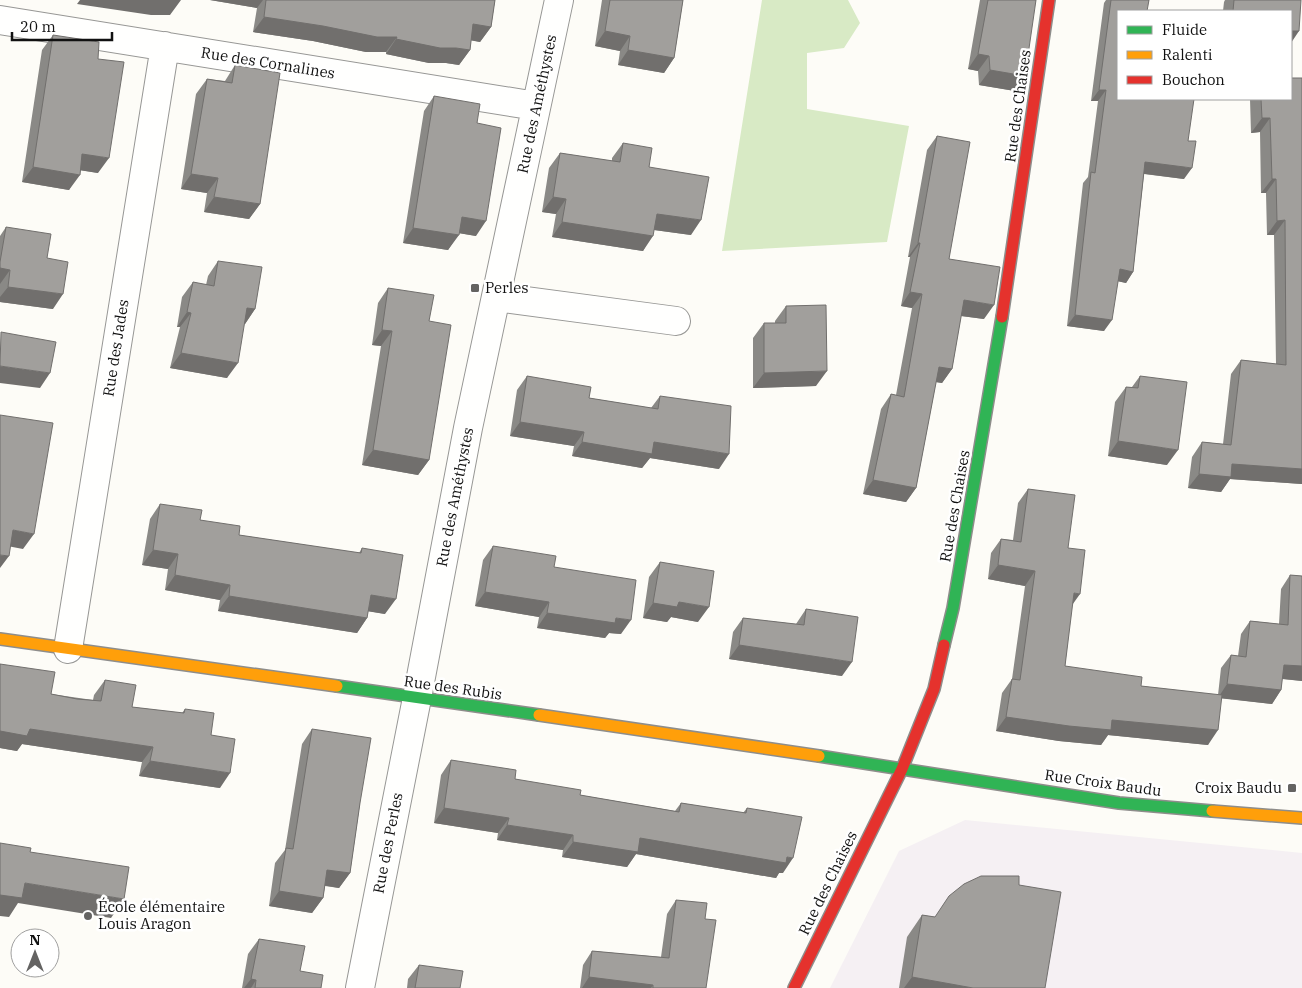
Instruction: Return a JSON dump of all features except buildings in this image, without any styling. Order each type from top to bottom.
[{"type":"street","name":"Rue des Améthystes","points":[[417,698],[468,428],[559,0]]},
{"type":"street","name":"Rue des Chaises","points":[[794,988],[902,769],[934,689],[953,608],[1005,297],[1049,0]]},
{"type":"street","name":"Rue des Cornalines","points":[[0,20],[536,106]]},
{"type":"street","name":"Rue des Jades","points":[[68,649],[165,46]]},
{"type":"street","points":[[496,297],[676,321]]},
{"type":"street","name":"Rue des Rubis","points":[[0,639],[902,769]]},
{"type":"street","name":"Rue des Perles","points":[[360,988],[417,698]]},
{"type":"street","name":"Rue Croix Baudu","points":[[902,769],[1119,803],[1302,818]]},
{"type":"shaded area","points":[[965,820],[1302,853],[1302,988],[830,988],[899,851]]},
{"type":"green space","points":[[762,0],[848,0],[860,23],[844,48],[807,53],[807,109],[909,126],[887,242],[722,251]]},
{"type":"traffic: fast","points":[[944,645],[953,608],[1002,317]]},
{"type":"traffic: fast","points":[[337,686],[539,715]]},
{"type":"traffic: fast","points":[[819,756],[1119,803],[1212,811]]},
{"type":"traffic: slow","points":[[0,639],[337,686]]},
{"type":"traffic: slow","points":[[539,715],[819,756]]},
{"type":"traffic: slow","points":[[1212,811],[1302,818]]},
{"type":"traffic: jam","points":[[1002,317],[1049,0]]},
{"type":"traffic: jam","points":[[794,988],[902,769],[934,689],[944,645]]},
{"type":"place","name":"Perles","points":[[475,288]]},
{"type":"place","name":"Croix Baudu","points":[[1292,788]]},
{"type":"place","name":"École élémentaire Louis Aragon","points":[[88,916]]}]
